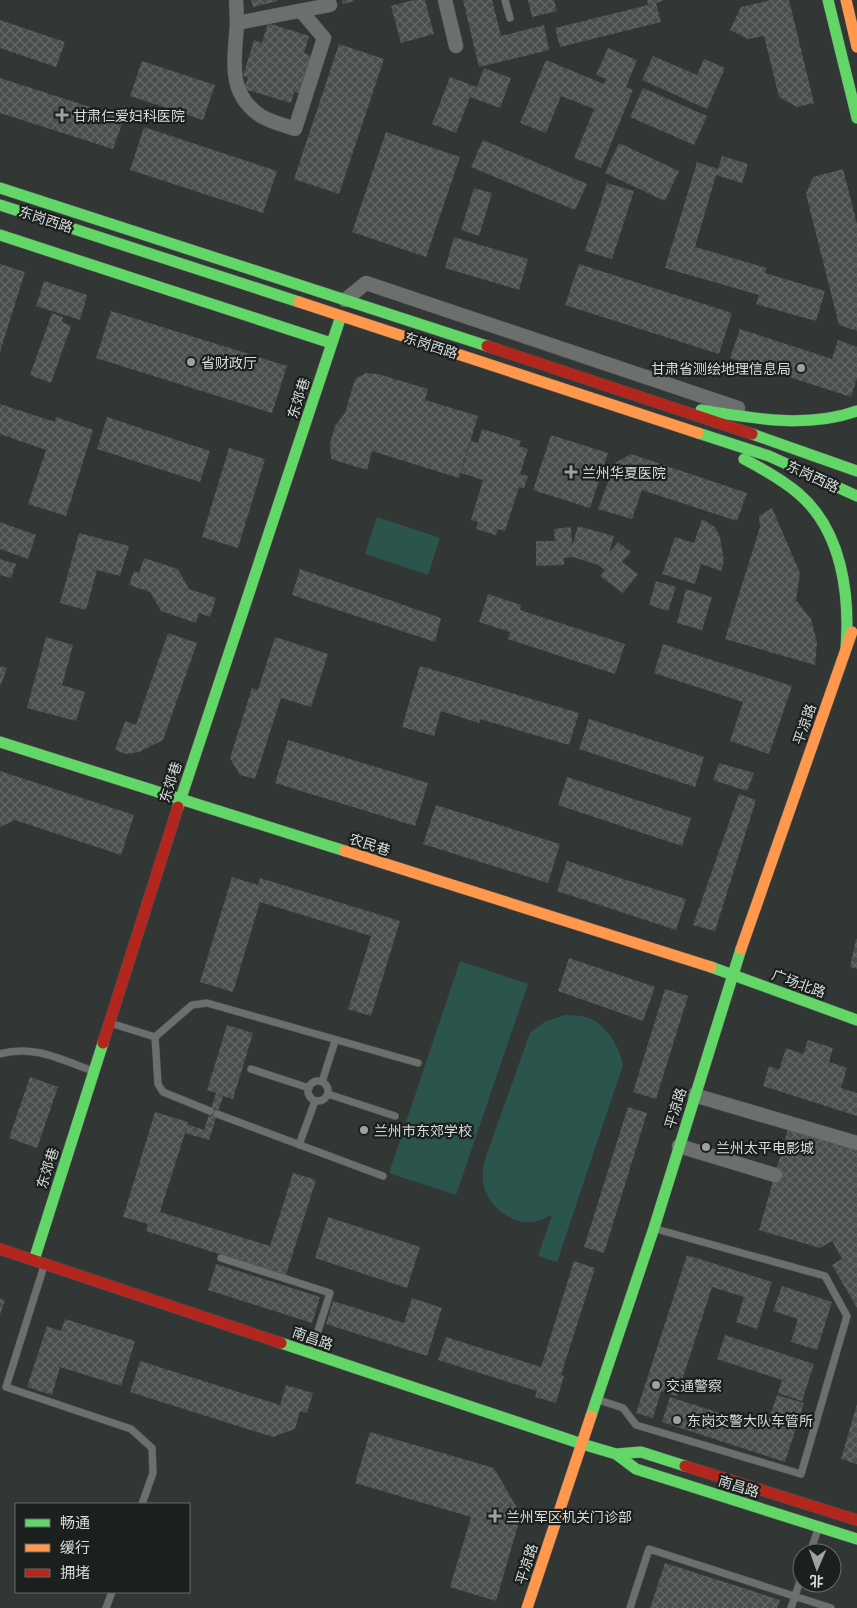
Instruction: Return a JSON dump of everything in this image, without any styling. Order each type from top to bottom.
[{"type":"main road","points":[[828,0],[857,118]]},
{"type":"main road","points":[[846,0],[857,47]]},
{"type":"main road","name":"东岗西路","points":[[0,188],[674,407],[857,471]]},
{"type":"main road","name":"东岗西路","points":[[0,205],[669,422],[769,456],[857,496]]},
{"type":"main road","points":[[0,235],[332,343]]},
{"type":"main road","name":"东郊巷","points":[[39,1262],[94,1071],[180,800],[341,316]]},
{"type":"main road","points":[[674,407],[814,421],[833,419],[857,411]]},
{"type":"main road","points":[[669,422],[763,468],[797,492],[818,515],[831,534],[840,562],[847,617],[846,648]]},
{"type":"main road","name":"平凉路","points":[[527,1608],[654,1228],[732,974],[857,619]]},
{"type":"main road","points":[[846,648],[857,627]]},
{"type":"main road","name":"农民巷","points":[[0,742],[732,974]]},
{"type":"main road","name":"广场北路","points":[[732,974],[857,1020]]},
{"type":"main road","name":"南昌路","points":[[0,1249],[616,1454],[636,1469],[857,1538]]},
{"type":"main road","name":"南昌路","points":[[616,1454],[641,1452],[857,1520]]},
{"type":"street","points":[[236,0],[237,23],[234,73],[240,95],[262,116],[294,129],[324,38],[301,10]]},
{"type":"street","points":[[445,0],[456,46]]},
{"type":"street","points":[[237,23],[330,5]]},
{"type":"street","points":[[345,300],[366,283],[765,417]]},
{"type":"street","points":[[694,1094],[857,1143]]},
{"type":"street","points":[[679,1146],[775,1175]]},
{"type":"lane","points":[[505,0],[510,18]]},
{"type":"lane","points":[[155,1037],[192,1005],[207,1003],[259,1016],[335,1041],[418,1063]]},
{"type":"lane","points":[[109,1023],[155,1037]]},
{"type":"lane","points":[[155,1037],[158,1084],[163,1092],[383,1176]]},
{"type":"lane","points":[[322,1082],[335,1041]]},
{"type":"lane","points":[[0,1054],[14,1050],[33,1050],[94,1071]]},
{"type":"lane","points":[[251,1070],[309,1088]]},
{"type":"lane","points":[[314,1082],[322,1082],[328,1087],[328,1094],[323,1100],[315,1101],[310,1096],[309,1088],[314,1082]]},
{"type":"lane","points":[[328,1094],[395,1116]]},
{"type":"lane","points":[[299,1144],[315,1101]]},
{"type":"lane","points":[[597,1399],[623,1408],[636,1425],[801,1474],[847,1316],[825,1276],[654,1228]]},
{"type":"lane","points":[[221,1258],[330,1293],[311,1353]]},
{"type":"lane","points":[[39,1262],[3,1386],[131,1428],[152,1448],[153,1473],[142,1503]]},
{"type":"lane","points":[[813,1543],[819,1527]]},
{"type":"lane","points":[[630,1608],[649,1550],[831,1608]]},
{"type":"lane","points":[[106,1608],[112,1593]]},
{"type":"lane","points":[[791,1608],[795,1593]]},
{"type":"green space","points":[[377,517],[440,538],[428,575],[365,554]]},
{"type":"green space","points":[[460,961],[528,984],[456,1195],[389,1173]]},
{"type":"green space","points":[[565,1015],[586,1017],[602,1026],[612,1038],[619,1051],[623,1065],[557,1262],[538,1256],[552,1215],[534,1222],[525,1222],[509,1217],[494,1206],[489,1198],[485,1190],[483,1175],[484,1162],[530,1033],[546,1021]]},
{"type":"building","points":[[251,0],[278,0],[278,1],[253,7]]},
{"type":"building","points":[[342,0],[354,0],[354,1],[343,4]]},
{"type":"building","points":[[414,0],[425,0],[434,34],[401,43],[391,6]]},
{"type":"building","points":[[463,0],[492,0],[501,36],[544,25],[549,50],[479,67]]},
{"type":"building","points":[[528,0],[554,0],[557,11],[532,17]]},
{"type":"building","points":[[647,0],[664,0],[656,3],[661,22],[560,47],[555,28],[648,5]]},
{"type":"building","points":[[771,0],[789,0],[814,103],[797,107],[779,97],[764,36],[748,39],[730,30],[741,7]]},
{"type":"building","points":[[0,20],[65,42],[56,67],[0,48]]},
{"type":"building","points":[[268,23],[309,36],[304,53],[311,56],[300,93],[294,92],[291,103],[244,89],[248,77],[243,76],[254,40],[262,43]]},
{"type":"building","points":[[339,44],[384,59],[339,194],[294,179]]},
{"type":"building","points":[[608,48],[637,60],[626,87],[633,90],[601,168],[574,158],[594,109],[561,96],[546,133],[520,123],[546,60],[604,84],[606,79],[596,75]]},
{"type":"building","points":[[653,56],[697,75],[704,59],[725,68],[707,109],[642,80]]},
{"type":"building","points":[[142,61],[215,85],[203,120],[130,96]]},
{"type":"building","points":[[484,68],[511,78],[500,108],[470,97],[456,133],[432,124],[450,77],[477,87]]},
{"type":"building","name":"甘肃仁爱妇科医院","points":[[0,78],[124,118],[113,149],[0,113]]},
{"type":"building","points":[[643,88],[707,116],[694,145],[630,117]]},
{"type":"building","points":[[144,127],[277,171],[263,213],[130,170]]},
{"type":"building","points":[[386,132],[460,157],[426,257],[352,232]]},
{"type":"building","points":[[483,140],[587,184],[575,210],[471,167]]},
{"type":"building","points":[[619,143],[679,171],[665,201],[605,173]]},
{"type":"building","points":[[722,156],[748,164],[742,183],[716,175],[695,247],[767,268],[765,273],[825,291],[816,321],[756,304],[759,295],[665,268],[697,162],[718,169]]},
{"type":"building","points":[[843,169],[857,224],[857,331],[839,325],[806,194],[813,177]]},
{"type":"building","points":[[607,183],[634,191],[612,259],[585,251]]},
{"type":"building","points":[[474,188],[492,193],[479,236],[461,230]]},
{"type":"building","points":[[454,237],[528,259],[519,290],[445,268]]},
{"type":"building","points":[[0,264],[25,272],[0,352]]},
{"type":"building","points":[[579,264],[732,313],[719,354],[565,305]]},
{"type":"building","points":[[44,281],[87,295],[80,320],[36,306]]},
{"type":"building","name":"省财政厅","points":[[111,311],[287,366],[272,413],[96,358]]},
{"type":"building","points":[[52,313],[63,317],[62,322],[71,326],[51,383],[30,375]]},
{"type":"building","points":[[740,329],[832,359],[838,340],[857,347],[857,378],[851,397],[730,358]]},
{"type":"building","points":[[366,373],[378,374],[428,389],[425,400],[478,416],[459,478],[372,451],[367,470],[331,459],[330,443],[335,426],[345,413],[355,379]]},
{"type":"building","points":[[0,404],[55,422],[56,417],[93,430],[66,516],[28,504],[46,450],[0,434]]},
{"type":"building","points":[[107,417],[210,451],[200,482],[97,449]]},
{"type":"building","points":[[482,429],[521,441],[519,446],[528,449],[520,474],[528,476],[524,488],[519,487],[505,531],[498,529],[496,535],[476,529],[478,522],[471,520],[483,480],[461,473],[471,441],[478,443]]},
{"type":"building","name":"兰州华夏医院","points":[[551,435],[608,453],[590,508],[533,490]]},
{"type":"building","points":[[229,448],[265,459],[238,548],[202,537]]},
{"type":"building","points":[[631,454],[747,493],[737,521],[642,490],[632,519],[598,509],[615,463]]},
{"type":"building","points":[[772,508],[800,573],[796,600],[811,619],[817,642],[815,665],[725,639],[760,527],[759,516]]},
{"type":"building","points":[[702,519],[715,527],[720,537],[724,561],[721,571],[701,564],[695,584],[662,574],[675,537],[694,543]]},
{"type":"building","points":[[0,522],[36,535],[28,559],[0,549]]},
{"type":"building","points":[[578,526],[614,536],[609,553],[618,542],[631,552],[622,562],[638,574],[623,593],[600,576],[605,570],[598,565],[573,557],[564,558],[564,565],[536,566],[536,541],[555,541],[554,529],[571,527],[572,546]]},
{"type":"building","points":[[79,533],[129,546],[120,576],[97,570],[86,610],[60,603]]},
{"type":"building","points":[[144,558],[178,569],[189,589],[216,598],[210,617],[199,613],[196,623],[161,611],[150,592],[129,585],[134,571],[139,573]]},
{"type":"building","points":[[0,559],[16,564],[11,578],[0,575]]},
{"type":"building","points":[[300,569],[441,618],[435,642],[292,595]]},
{"type":"building","points":[[656,581],[676,587],[668,611],[649,605]]},
{"type":"building","points":[[686,589],[712,597],[702,630],[677,623]]},
{"type":"building","points":[[488,594],[521,605],[520,610],[625,644],[615,674],[508,639],[510,632],[479,622]]},
{"type":"building","points":[[168,633],[197,643],[163,740],[139,752],[126,754],[115,750],[125,721],[136,725]]},
{"type":"building","points":[[46,637],[73,645],[62,685],[85,692],[76,721],[27,708]]},
{"type":"building","points":[[275,637],[328,654],[311,707],[281,698],[255,779],[240,775],[230,758],[252,688],[258,690]]},
{"type":"building","points":[[663,644],[792,686],[769,754],[730,741],[743,702],[654,673]]},
{"type":"building","points":[[0,666],[7,668],[0,687]]},
{"type":"building","points":[[420,666],[579,713],[569,745],[480,719],[479,723],[441,711],[434,736],[402,727]]},
{"type":"building","points":[[589,719],[704,757],[695,787],[579,749]]},
{"type":"building","points":[[288,740],[428,783],[415,826],[275,783]]},
{"type":"building","points":[[719,763],[754,773],[747,791],[713,780]]},
{"type":"building","points":[[0,771],[134,815],[121,855],[15,820],[0,827]]},
{"type":"building","points":[[567,777],[691,818],[682,846],[558,805]]},
{"type":"building","points":[[739,794],[756,800],[715,931],[693,925]]},
{"type":"building","points":[[436,805],[560,844],[548,883],[423,844]]},
{"type":"building","points":[[567,861],[686,899],[676,930],[557,891]]},
{"type":"building","points":[[232,877],[258,885],[260,878],[400,921],[371,1016],[348,1009],[371,936],[260,902],[233,992],[200,982]]},
{"type":"building","points":[[857,939],[857,969],[850,967]]},
{"type":"building","points":[[569,958],[655,987],[643,1021],[558,991]]},
{"type":"building","points":[[665,989],[688,996],[656,1099],[633,1092]]},
{"type":"building","points":[[227,1025],[253,1033],[233,1099],[223,1096],[209,1140],[185,1133],[160,1212],[270,1246],[293,1173],[316,1180],[286,1275],[146,1231],[148,1224],[123,1217],[155,1112],[188,1122],[187,1124],[204,1130],[216,1093],[207,1090]]},
{"type":"building","points":[[808,1040],[833,1048],[829,1062],[847,1068],[841,1088],[857,1093],[857,1116],[763,1086],[769,1066],[779,1070],[786,1048],[803,1054]]},
{"type":"building","points":[[30,1077],[58,1087],[37,1148],[9,1138]]},
{"type":"building","points":[[628,1107],[647,1113],[604,1253],[584,1247]]},
{"type":"building","points":[[788,1129],[857,1148],[857,1308],[832,1265],[842,1259],[832,1241],[820,1248],[759,1230]]},
{"type":"building","points":[[328,1217],[420,1247],[407,1288],[315,1258]]},
{"type":"building","points":[[687,1255],[772,1282],[757,1329],[736,1322],[744,1297],[712,1287],[677,1396],[661,1391],[653,1418],[636,1413]]},
{"type":"building","points":[[574,1261],[595,1268],[561,1375],[564,1376],[556,1403],[535,1397],[537,1391],[438,1360],[446,1337],[541,1367]]},
{"type":"building","points":[[216,1264],[320,1297],[312,1323],[208,1290]]},
{"type":"building","points":[[782,1286],[832,1302],[817,1350],[791,1342],[798,1319],[773,1311]]},
{"type":"building","points":[[412,1298],[442,1308],[427,1356],[326,1324],[333,1301],[404,1323]]},
{"type":"building","points":[[0,1299],[5,1300],[0,1315]]},
{"type":"building","points":[[65,1319],[135,1341],[121,1386],[60,1367],[52,1395],[27,1387],[47,1326],[61,1331]]},
{"type":"building","points":[[725,1335],[814,1364],[802,1401],[778,1393],[782,1380],[717,1359]]},
{"type":"building","points":[[140,1361],[280,1405],[286,1385],[313,1393],[307,1413],[300,1411],[295,1429],[273,1437],[130,1392]]},
{"type":"building","points":[[777,1395],[804,1403],[785,1462],[662,1422],[670,1397],[766,1428]]},
{"type":"building","points":[[857,1404],[857,1464],[841,1459]]},
{"type":"building","name":"兰州军区机关门诊部","points":[[370,1432],[494,1468],[521,1515],[496,1601],[450,1587],[471,1517],[355,1483]]},
{"type":"building","points":[[665,1563],[780,1600],[777,1608],[650,1608]]},
{"type":"traffic: fast","points":[[828,0],[857,118]]},
{"type":"traffic: fast","points":[[0,188],[487,346]]},
{"type":"traffic: fast","points":[[0,205],[299,302]]},
{"type":"traffic: fast","points":[[0,235],[331,343]]},
{"type":"traffic: fast","points":[[178,807],[341,316]]},
{"type":"traffic: fast","points":[[701,410],[760,419],[799,421],[819,420],[857,411]]},
{"type":"traffic: fast","points":[[698,433],[769,456],[857,496]]},
{"type":"traffic: fast","points":[[752,434],[857,471]]},
{"type":"traffic: fast","points":[[744,459],[780,479],[793,489],[814,509],[825,526],[834,545],[844,586],[847,628],[846,648]]},
{"type":"traffic: fast","points":[[0,742],[345,851]]},
{"type":"traffic: fast","points":[[591,1416],[654,1228],[741,949]]},
{"type":"traffic: fast","points":[[711,967],[857,1020]]},
{"type":"traffic: fast","points":[[34,1260],[103,1043]]},
{"type":"traffic: fast","points":[[281,1343],[582,1444],[616,1454],[641,1452],[685,1466]]},
{"type":"traffic: fast","points":[[616,1454],[636,1469],[857,1539]]},
{"type":"traffic: slow","points":[[846,0],[857,47]]},
{"type":"traffic: slow","points":[[299,302],[698,433]]},
{"type":"traffic: slow","points":[[741,949],[852,632]]},
{"type":"traffic: slow","points":[[345,851],[711,967]]},
{"type":"traffic: slow","points":[[527,1608],[591,1416]]},
{"type":"traffic: jam","points":[[487,346],[752,434]]},
{"type":"traffic: jam","points":[[103,1043],[178,807]]},
{"type":"traffic: jam","points":[[0,1249],[281,1343]]},
{"type":"traffic: jam","points":[[685,1466],[857,1520]]},
{"type":"place","name":"甘肃仁爱妇科医院","points":[[62,115]]},
{"type":"place","name":"省财政厅","points":[[191,362]]},
{"type":"place","name":"甘肃省测绘地理信息局","points":[[801,368]]},
{"type":"place","name":"兰州华夏医院","points":[[571,472]]},
{"type":"place","name":"兰州市东郊学校","points":[[364,1130]]},
{"type":"place","name":"兰州太平电影城","points":[[706,1147]]},
{"type":"place","name":"交通警察","points":[[656,1385]]},
{"type":"place","name":"东岗交警大队车管所","points":[[677,1420]]},
{"type":"place","name":"兰州军区机关门诊部","points":[[495,1516]]}]
